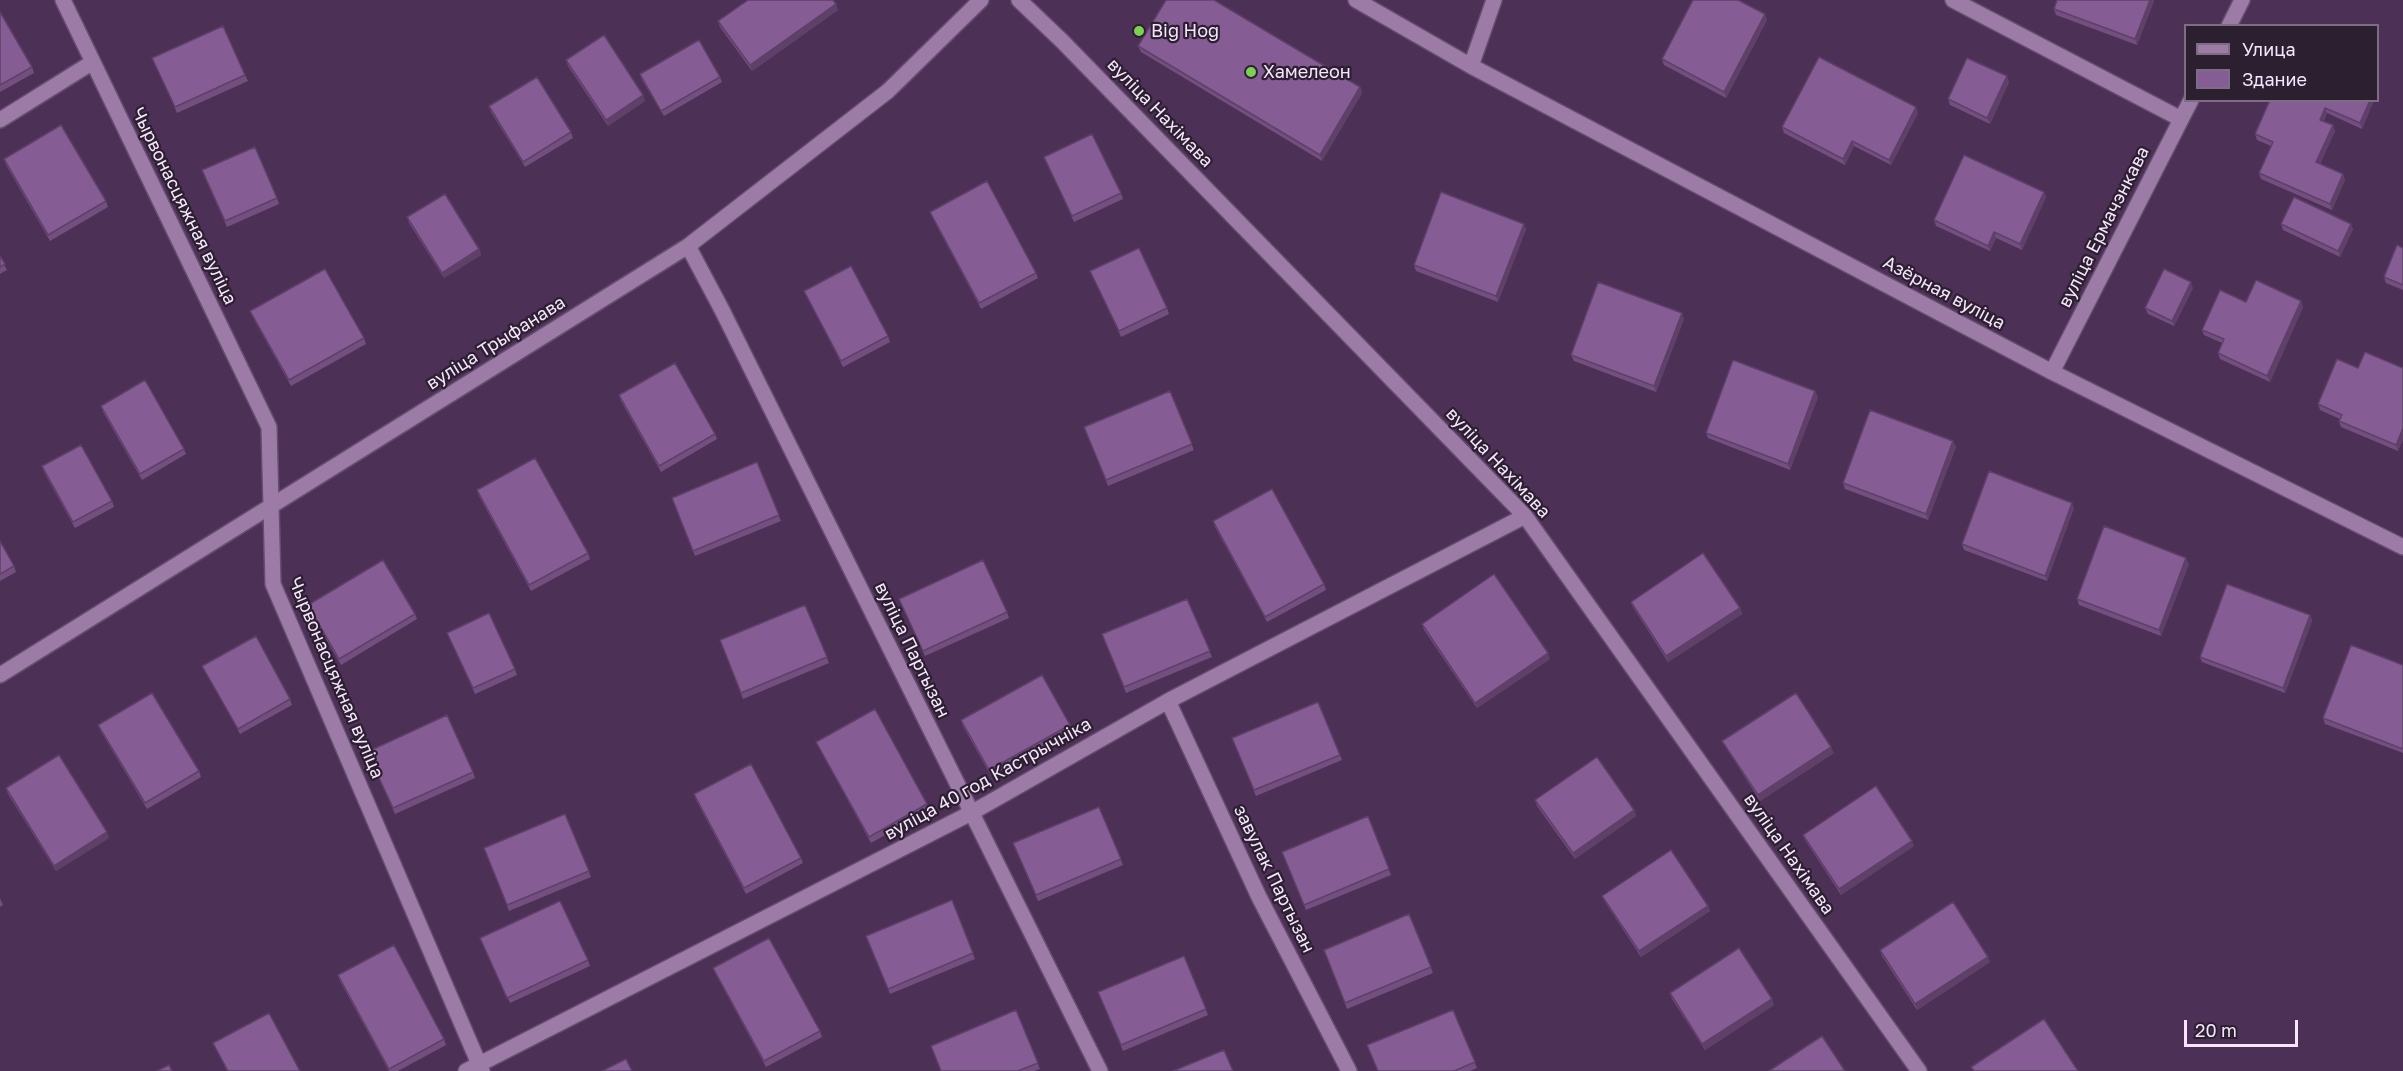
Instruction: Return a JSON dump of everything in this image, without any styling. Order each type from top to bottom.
[{"type":"street","name":"Чырвонасцяжная вуліца","points":[[63,0],[269,428],[273,584],[476,1069]]},
{"type":"street","name":"вуліца Трыфанава","points":[[0,675],[688,246],[888,91],[981,0]]},
{"type":"street","name":"вуліца Нахімава","points":[[1019,0],[1062,41],[1526,516],[1919,1071]]},
{"type":"street","name":"Азёрная вуліца","points":[[1356,0],[1472,66],[2052,372],[2403,547]]},
{"type":"street","points":[[1472,66],[1494,0]]},
{"type":"street","points":[[1953,0],[2181,119]]},
{"type":"street","points":[[2230,24],[2242,0]]},
{"type":"street","points":[[0,120],[93,62]]},
{"type":"street","name":"вуліца Ермачэнкава","points":[[2052,372],[2190,102]]},
{"type":"street","name":"вуліца Партызан","points":[[688,246],[722,310],[1100,1071]]},
{"type":"street","name":"вуліца 40 год Кастрычніка","points":[[476,1069],[971,813],[1168,701],[1526,516]]},
{"type":"street","name":"завулак Партызан","points":[[1168,701],[1259,897],[1349,1071]]},
{"type":"building","points":[[748,0],[833,0],[836,4],[750,65],[718,21]]},
{"type":"building","name":"Хамелеон","points":[[1166,0],[1214,0],[1360,87],[1320,155],[1138,46]]},
{"type":"building","points":[[1693,0],[1738,0],[1765,14],[1724,92],[1662,59]]},
{"type":"building","points":[[2057,0],[2150,0],[2135,39],[2054,9]]},
{"type":"building","points":[[0,12],[32,67],[0,85]]},
{"type":"building","points":[[223,26],[245,75],[175,107],[152,58]]},
{"type":"building","points":[[604,35],[643,95],[606,120],[566,60]]},
{"type":"building","points":[[699,40],[720,77],[661,111],[640,74]]},
{"type":"building","points":[[1819,57],[1916,107],[1889,160],[1852,141],[1843,159],[1782,127]]},
{"type":"building","points":[[1967,58],[2007,76],[1987,118],[1948,99]]},
{"type":"building","points":[[537,77],[571,132],[523,162],[489,106]]},
{"type":"building","points":[[2269,102],[2369,102],[2360,123],[2325,108],[2320,120],[2333,125],[2316,162],[2343,174],[2330,204],[2259,173],[2273,142],[2255,134]]},
{"type":"building","points":[[61,125],[106,201],[48,235],[4,159]]},
{"type":"building","points":[[1092,134],[1121,193],[1072,216],[1044,157]]},
{"type":"building","points":[[255,147],[277,198],[225,221],[202,170]]},
{"type":"building","points":[[1964,155],[2044,192],[2020,244],[1994,232],[1988,246],[1934,220]]},
{"type":"building","points":[[987,181],[1036,273],[979,303],[930,212]]},
{"type":"building","points":[[1441,192],[1524,224],[1496,296],[1414,265]]},
{"type":"building","points":[[445,194],[479,249],[442,273],[407,217]]},
{"type":"building","points":[[2294,197],[2351,224],[2338,251],[2281,224]]},
{"type":"building","points":[[2397,245],[2403,248],[2403,285],[2384,277]]},
{"type":"building","points":[[1139,248],[1167,308],[1119,331],[1090,271]]},
{"type":"building","points":[[0,256],[5,264],[0,267]]},
{"type":"building","points":[[851,266],[888,336],[841,361],[804,291]]},
{"type":"building","points":[[325,269],[364,338],[289,380],[250,311]]},
{"type":"building","points":[[2164,269],[2191,282],[2172,321],[2145,308]]},
{"type":"building","points":[[2256,280],[2301,301],[2267,376],[2218,353],[2224,339],[2202,330],[2220,290],[2246,302]]},
{"type":"building","points":[[1598,282],[1682,313],[1654,386],[1571,355]]},
{"type":"building","points":[[2365,352],[2403,368],[2403,428],[2396,445],[2339,421],[2342,415],[2318,404],[2337,359],[2358,368]]},
{"type":"building","points":[[1733,360],[1815,391],[1788,464],[1706,433]]},
{"type":"building","points":[[675,363],[715,434],[659,466],[619,395]]},
{"type":"building","points":[[145,380],[184,449],[140,474],[101,406]]},
{"type":"building","points":[[1170,391],[1192,444],[1106,480],[1084,427]]},
{"type":"building","points":[[1870,410],[1953,441],[1926,514],[1843,483]]},
{"type":"building","points":[[81,445],[112,501],[73,522],[42,466]]},
{"type":"building","points":[[535,458],[588,553],[529,585],[477,490]]},
{"type":"building","points":[[757,462],[779,515],[693,551],[672,498]]},
{"type":"building","points":[[1989,471],[2072,503],[2045,576],[1962,544]]},
{"type":"building","points":[[1272,489],[1324,584],[1265,617],[1213,521]]},
{"type":"building","points":[[2104,526],[2186,558],[2159,630],[2077,599]]},
{"type":"building","points":[[0,541],[14,566],[0,574]]},
{"type":"building","points":[[1703,553],[1740,608],[1666,656],[1631,602]]},
{"type":"building","points":[[383,560],[415,614],[339,659],[308,605]]},
{"type":"building","points":[[983,560],[1007,612],[923,651],[899,599]]},
{"type":"building","points":[[1494,574],[1548,653],[1475,703],[1422,624]]},
{"type":"building","points":[[2227,584],[2310,615],[2283,688],[2200,657]]},
{"type":"building","points":[[1187,599],[1210,651],[1124,687],[1102,634]]},
{"type":"building","points":[[805,605],[827,657],[741,693],[720,640]]},
{"type":"building","points":[[489,613],[515,669],[473,688],[447,633]]},
{"type":"building","points":[[256,636],[290,699],[238,729],[202,666]]},
{"type":"building","points":[[2351,645],[2403,665],[2403,749],[2323,718]]},
{"type":"building","points":[[1042,675],[1070,725],[989,770],[961,720]]},
{"type":"building","points":[[152,693],[199,771],[145,803],[98,725]]},
{"type":"building","points":[[1796,693],[1831,747],[1758,795],[1722,741]]},
{"type":"building","points":[[1318,702],[1340,755],[1254,790],[1232,738]]},
{"type":"building","points":[[875,709],[927,804],[869,837],[816,742]]},
{"type":"building","points":[[447,715],[473,772],[393,808],[367,752]]},
{"type":"building","points":[[59,755],[107,832],[54,866],[6,788]]},
{"type":"building","points":[[1597,757],[1634,810],[1573,853],[1535,800]]},
{"type":"building","points":[[751,764],[801,858],[744,888],[694,794]]},
{"type":"building","points":[[1876,786],[1912,841],[1839,889],[1803,835]]},
{"type":"building","points":[[1099,807],[1121,859],[1036,895],[1013,843]]},
{"type":"building","points":[[565,814],[589,871],[507,905],[484,848]]},
{"type":"building","points":[[1368,816],[1389,869],[1304,905],[1282,852]]},
{"type":"building","points":[[1671,850],[1708,906],[1639,951],[1602,896]]},
{"type":"building","points":[[952,900],[973,953],[888,989],[866,936]]},
{"type":"building","points":[[560,901],[588,960],[507,998],[480,938]]},
{"type":"building","points":[[1953,902],[1988,957],[1915,1004],[1880,950]]},
{"type":"building","points":[[1409,914],[1431,967],[1345,1003],[1324,950]]},
{"type":"building","points":[[769,938],[820,1031],[764,1061],[713,968]]},
{"type":"building","points":[[394,945],[444,1039],[389,1069],[338,975]]},
{"type":"building","points":[[1739,948],[1772,999],[1702,1044],[1670,993]]},
{"type":"building","points":[[1184,956],[1206,1009],[1121,1045],[1098,992]]},
{"type":"building","points":[[1016,1010],[1038,1063],[1018,1071],[941,1071],[931,1046]]},
{"type":"building","points":[[1453,1010],[1475,1062],[1454,1071],[1378,1071],[1367,1045]]},
{"type":"building","points":[[269,1013],[300,1071],[228,1071],[213,1043]]},
{"type":"building","points":[[2044,1019],[2078,1071],[1974,1071],[1971,1067]]},
{"type":"building","points":[[1822,1036],[1845,1071],[1769,1071]]},
{"type":"building","points":[[1224,1050],[1233,1071],[1173,1071]]},
{"type":"building","points":[[626,1059],[632,1071],[602,1071]]},
{"type":"building","points":[[169,1065],[172,1071],[157,1071]]},
{"type":"place","name":"Big Hog","points":[[1139,31]]},
{"type":"place","name":"Хамелеон","points":[[1251,72]]}]
